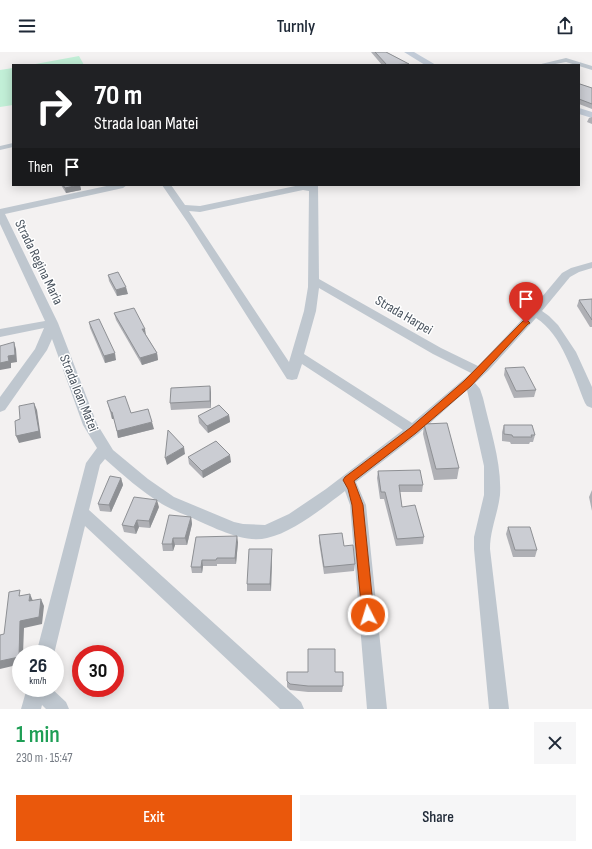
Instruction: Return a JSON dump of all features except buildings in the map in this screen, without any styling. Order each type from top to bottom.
[{"type":"street","points":[[408,52],[430,64]]},
{"type":"street","points":[[545,64],[566,60],[579,64]]},
{"type":"street","points":[[580,64],[592,68]]},
{"type":"street","points":[[580,111],[592,115]]},
{"type":"street","points":[[0,148],[12,145]]},
{"type":"street","points":[[0,216],[119,186]]},
{"type":"street","points":[[167,186],[183,208],[292,376],[310,311],[314,280],[314,187],[303,187],[200,209],[183,208]]},
{"type":"street","name":"Strada Regina Maria","points":[[0,216],[52,323],[41,350],[0,407]]},
{"type":"street","name":"Strada Ioan Matei","points":[[52,323],[90,426],[104,450],[143,483],[169,500],[210,520],[243,531],[266,532],[278,527],[348,480],[413,430],[480,372],[535,312],[566,275],[575,270],[592,265]]},
{"type":"street","name":"Strada Harpei","points":[[314,280],[437,351],[480,372]]},
{"type":"street","points":[[535,312],[541,314],[549,321],[566,346],[592,403]]},
{"type":"street","name":"Strada Regina Maria","points":[[0,333],[52,323]]},
{"type":"street","points":[[298,356],[413,430]]},
{"type":"street","points":[[468,383],[473,389],[476,398],[491,466],[492,495],[482,537],[482,549],[499,709]]},
{"type":"street","points":[[47,645],[93,463],[104,450]]},
{"type":"street","points":[[348,480],[353,489],[358,505],[377,709]]},
{"type":"street","points":[[81,512],[294,709]]},
{"type":"street","points":[[31,709],[34,697]]},
{"type":"street","points":[[48,697],[59,709]]},
{"type":"green space","points":[[79,56],[83,64],[35,64]]},
{"type":"green space","points":[[12,68],[12,105],[0,107],[0,70]]},
{"type":"route","points":[[368,615],[358,505],[353,489],[348,480],[413,430],[468,383],[526,323]]}]
